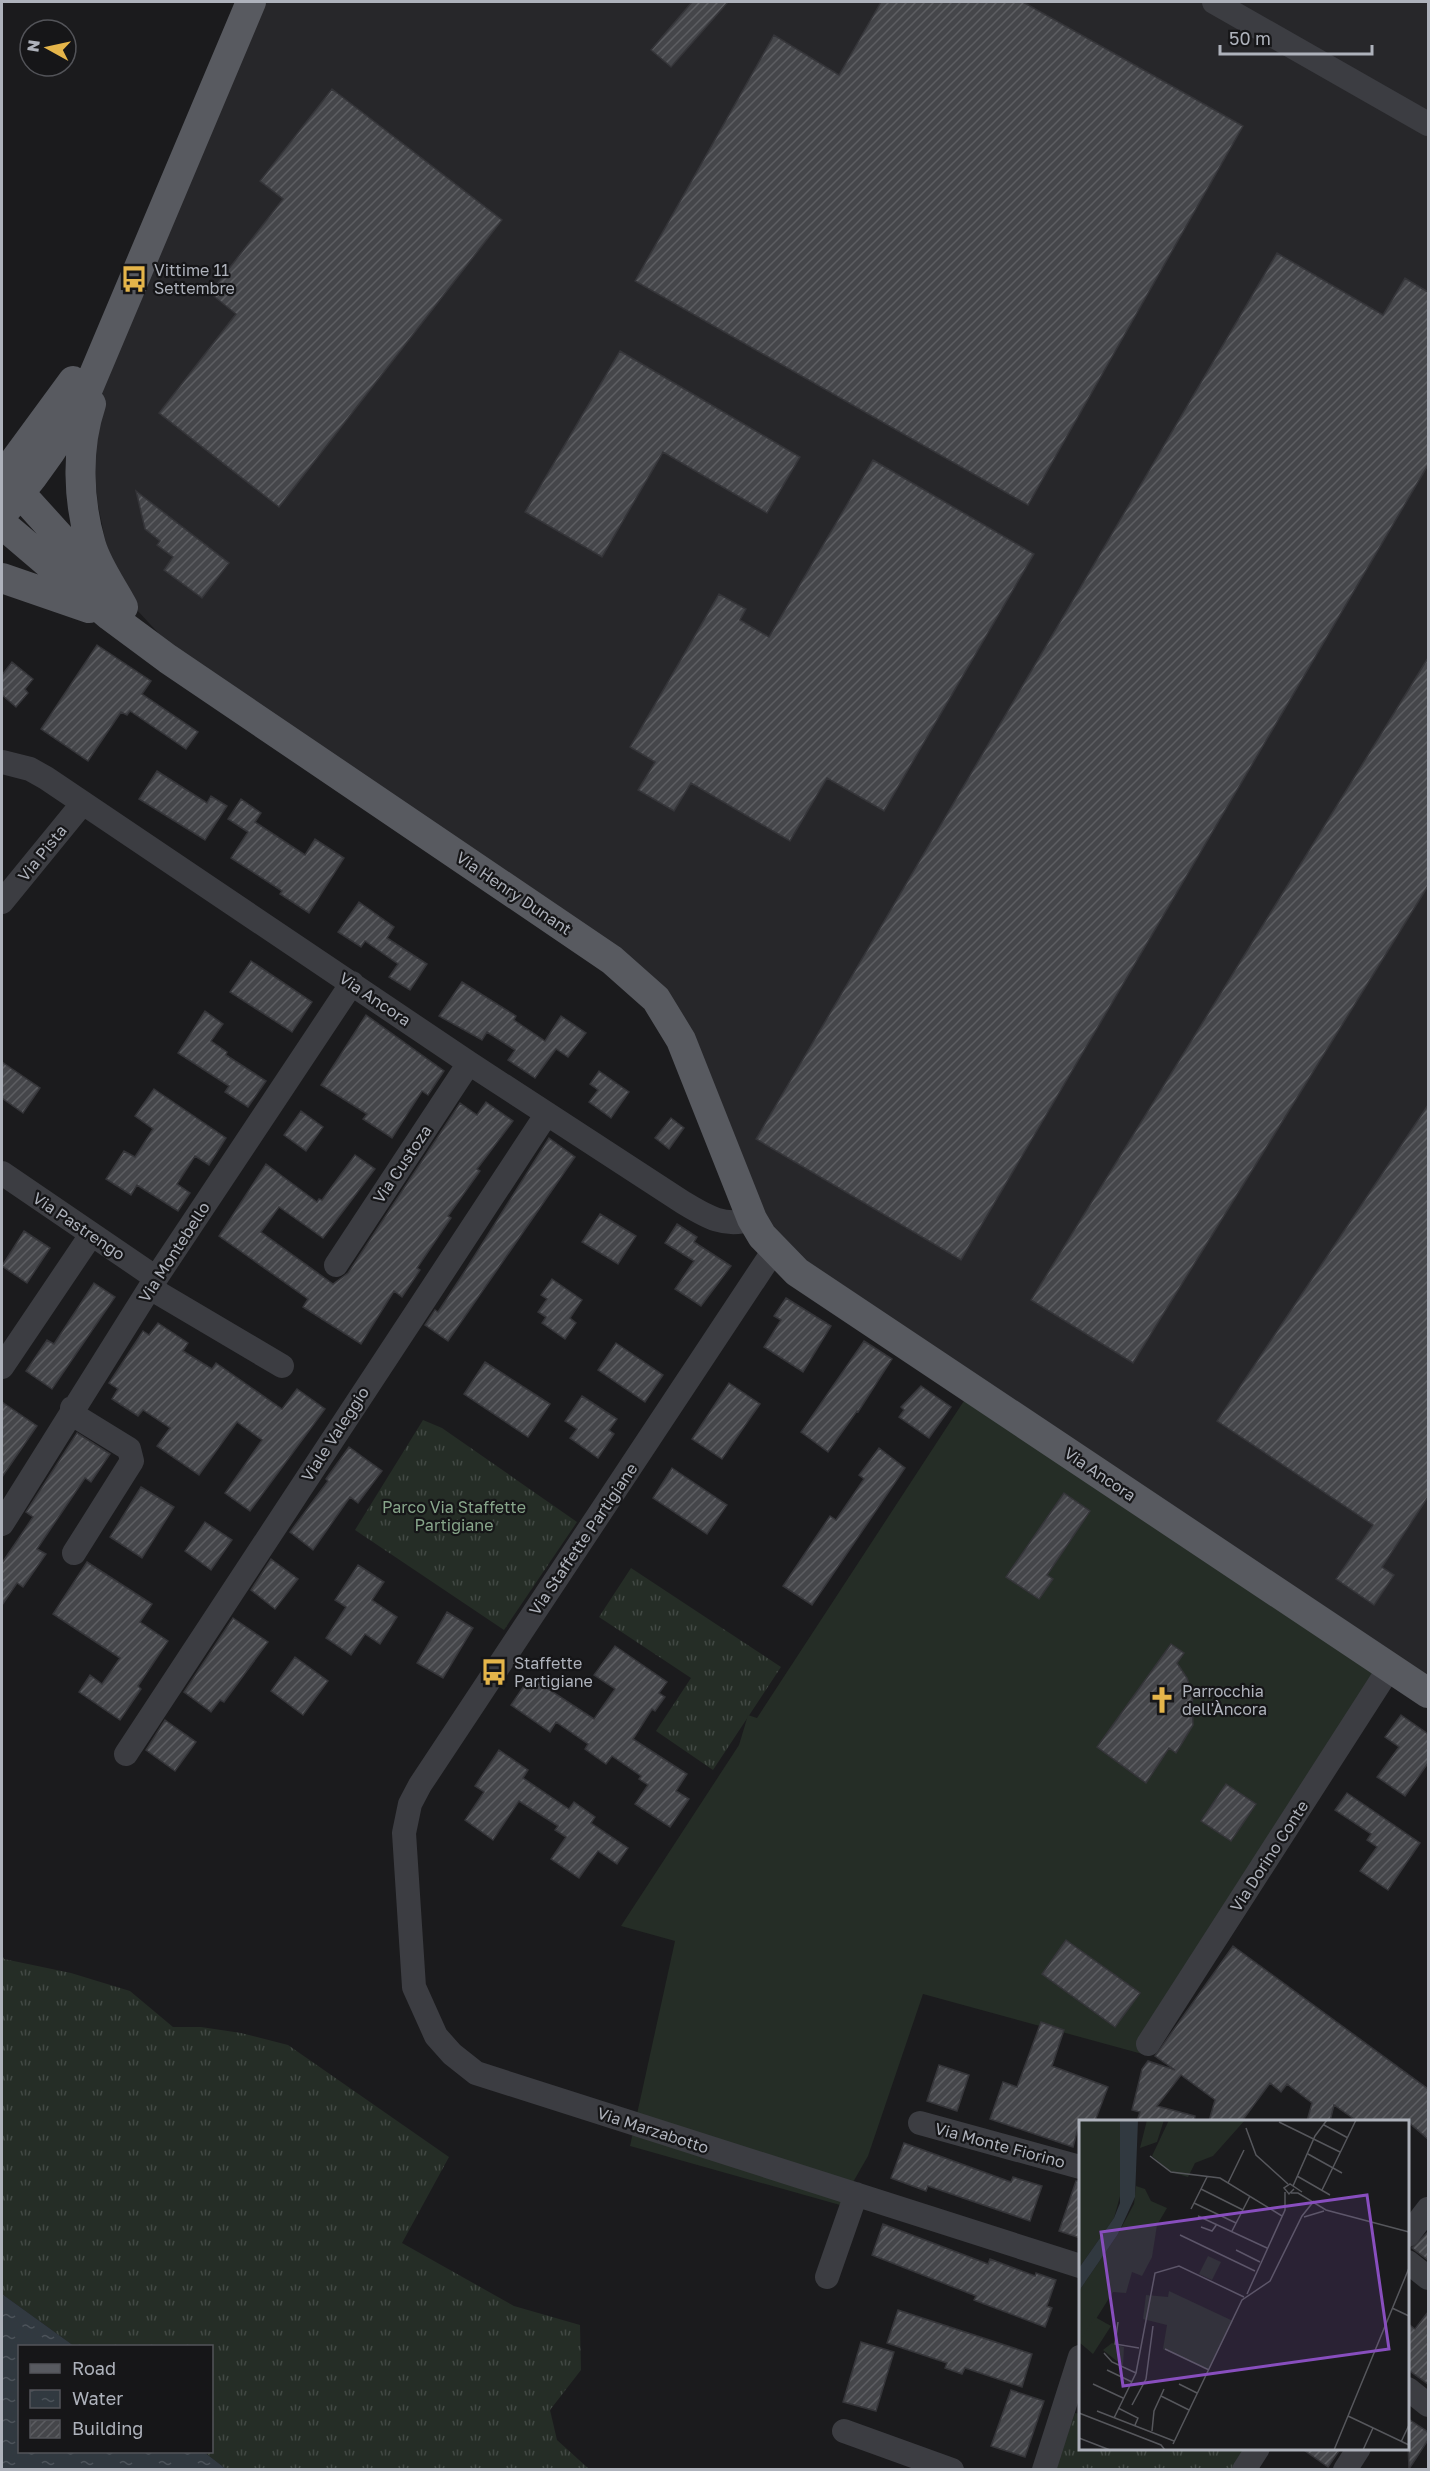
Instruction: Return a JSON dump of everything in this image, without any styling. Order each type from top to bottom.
[{"type":"main road","points":[[117,612],[6,493],[65,431],[84,398],[251,2]]},
{"type":"main road","points":[[117,612],[91,547],[80,482],[88,412],[132,283]]},
{"type":"main road","points":[[2,524],[117,612]]},
{"type":"main road","points":[[2,578],[117,612]]},
{"type":"main road","name":"Via Henry Dunant","points":[[117,612],[168,659],[612,960],[656,999],[681,1040],[752,1219],[774,1250]]},
{"type":"main road","name":"Via Ancora","points":[[774,1250],[797,1272],[1428,1693]]},
{"type":"street","points":[[1214,2],[1428,124]]},
{"type":"street","name":"Via Ancora","points":[[2,762],[30,769],[546,1115],[714,1221],[738,1224],[752,1219]]},
{"type":"street","name":"Via Pista","points":[[2,902],[82,804]]},
{"type":"street","name":"Via Montebello","points":[[2,1524],[72,1408],[153,1282],[352,983]]},
{"type":"street","name":"Via Custoza","points":[[336,1265],[469,1063]]},
{"type":"street","name":"Viale Valeggio","points":[[126,1754],[546,1115]]},
{"type":"street","name":"Via Pastrengo","points":[[2,1173],[91,1234],[153,1282],[282,1366]]},
{"type":"street","points":[[2,1367],[91,1234]]},
{"type":"street","name":"Via Staffette Partigiane","points":[[404,1833],[410,1804],[420,1785],[774,1250]]},
{"type":"street","points":[[72,1408],[77,1417],[129,1449],[132,1461],[74,1553]]},
{"type":"street","name":"Via Dorino Conte","points":[[1148,2044],[1390,1667]]},
{"type":"street","name":"Via Marzabotto","points":[[404,1833],[414,1987],[436,2036],[452,2054],[476,2073],[1079,2266]]},
{"type":"street","name":"Via Monte Fiorino","points":[[920,2122],[1079,2167]]},
{"type":"street","points":[[827,2277],[856,2194]]},
{"type":"street","points":[[1409,2233],[1428,2209]]},
{"type":"street","points":[[1409,2264],[1428,2278]]},
{"type":"street","points":[[1044,2469],[1079,2360]]},
{"type":"street","points":[[1409,2391],[1428,2405]]},
{"type":"street","points":[[844,2431],[952,2469]]},
{"type":"street","points":[[1244,2469],[1257,2450]]},
{"type":"street","points":[[1345,2469],[1358,2450]]},
{"type":"shaded area","points":[[265,2],[1428,2],[1428,1690],[808,1278],[774,1236],[679,1021],[176,652],[135,608],[108,554],[98,505],[92,446],[99,398]]},
{"type":"green space","points":[[973,1387],[1392,1665],[1146,2055],[923,1994],[868,2156],[840,2205],[630,2146],[675,1941],[621,1926],[739,1745],[748,1715],[757,1718]]},
{"type":"green space","name":"Parco Via Staffette Partigiane","points":[[423,1420],[442,1428],[577,1522],[504,1630],[355,1530]]},
{"type":"green space","points":[[631,1568],[781,1667],[713,1770],[656,1731],[691,1678],[599,1617]]},
{"type":"green space","points":[[2,1955],[4,1959],[71,1973],[130,1991],[173,2027],[201,2027],[241,2033],[288,2045],[449,2157],[402,2243],[514,2306],[580,2325],[581,2370],[550,2410],[557,2440],[589,2469],[226,2469],[205,2453],[213,2453],[213,2345],[73,2345],[2,2294]]},
{"type":"green space","points":[[1075,2413],[1079,2414],[1079,2450],[1244,2450],[1232,2469],[1055,2470]]},
{"type":"water","points":[[2,2294],[73,2345],[18,2345],[18,2453],[205,2453],[226,2469],[2,2469]]},
{"type":"building","points":[[692,2],[728,2],[671,67],[651,50]]},
{"type":"building","points":[[881,2],[1023,2],[1243,126],[1028,505],[635,281],[774,35],[839,75]]},
{"type":"building","points":[[332,89],[502,220],[279,507],[159,413],[236,314],[210,293],[283,199],[260,181]]},
{"type":"building","points":[[1277,253],[1383,315],[1405,278],[1428,292],[1428,465],[961,1260],[756,1139]]},
{"type":"building","points":[[620,351],[800,457],[767,513],[663,452],[602,557],[525,512]]},
{"type":"building","points":[[873,460],[1034,554],[884,811],[827,778],[790,841],[691,783],[674,811],[638,790],[655,762],[630,747],[719,594],[746,609],[740,620],[769,637]]},
{"type":"building","points":[[136,491],[229,563],[202,598],[164,570],[173,557],[157,545],[160,541],[145,529]]},
{"type":"building","points":[[97,645],[151,681],[142,694],[198,732],[186,749],[130,711],[127,715],[121,712],[88,761],[41,729]]},
{"type":"building","points":[[1428,658],[1428,886],[1133,1363],[1031,1300]]},
{"type":"building","points":[[12,662],[33,679],[25,689],[28,693],[16,707],[2,695],[2,675]]},
{"type":"building","points":[[157,771],[207,803],[211,796],[227,806],[205,840],[139,799]]},
{"type":"building","points":[[241,799],[261,813],[255,822],[305,855],[315,839],[344,858],[309,913],[280,894],[282,891],[231,858],[248,832],[228,819]]},
{"type":"building","points":[[359,902],[394,927],[387,938],[427,964],[410,990],[389,977],[398,964],[365,941],[361,947],[338,932]]},
{"type":"building","points":[[251,961],[312,1002],[292,1032],[230,992]]},
{"type":"building","points":[[462,982],[516,1016],[514,1020],[545,1041],[561,1016],[586,1033],[568,1057],[556,1049],[535,1078],[508,1060],[515,1050],[487,1032],[482,1040],[439,1016]]},
{"type":"building","points":[[205,1011],[223,1024],[211,1041],[227,1052],[226,1055],[266,1081],[248,1107],[225,1092],[229,1086],[178,1053]]},
{"type":"building","points":[[366,1015],[444,1071],[428,1095],[422,1091],[392,1138],[363,1119],[367,1114],[321,1085]]},
{"type":"building","points":[[2,1062],[40,1088],[23,1113],[2,1098]]},
{"type":"building","points":[[599,1071],[629,1092],[611,1118],[589,1102],[598,1090],[590,1084]]},
{"type":"building","points":[[154,1089],[226,1138],[209,1165],[195,1156],[177,1184],[190,1193],[178,1211],[137,1185],[131,1195],[106,1179],[124,1151],[135,1157],[153,1129],[135,1116]]},
{"type":"building","points":[[486,1102],[513,1121],[477,1169],[480,1171],[448,1216],[451,1218],[417,1268],[420,1270],[402,1297],[394,1291],[361,1344],[303,1307],[308,1299],[219,1236],[266,1164],[317,1202],[319,1199],[322,1200],[355,1155],[375,1169],[323,1238],[279,1207],[261,1232],[333,1284],[348,1273],[460,1103],[477,1115]]},
{"type":"building","points":[[1428,1105],[1428,1497],[1382,1567],[1394,1575],[1374,1605],[1336,1579],[1373,1525],[1217,1421]]},
{"type":"building","points":[[301,1111],[323,1127],[306,1151],[284,1135]]},
{"type":"building","points":[[671,1118],[684,1128],[669,1149],[655,1138]]},
{"type":"building","points":[[549,1138],[575,1157],[448,1341],[425,1325],[435,1310],[438,1312]]},
{"type":"building","points":[[600,1214],[636,1236],[618,1264],[582,1242]]},
{"type":"building","points":[[677,1224],[697,1237],[694,1242],[731,1266],[701,1306],[675,1289],[694,1261],[665,1243]]},
{"type":"building","points":[[24,1231],[50,1248],[27,1283],[2,1266]]},
{"type":"building","points":[[552,1279],[582,1300],[570,1318],[576,1323],[565,1339],[542,1323],[546,1317],[538,1312],[547,1299],[541,1295]]},
{"type":"building","points":[[94,1283],[115,1297],[52,1389],[26,1371],[47,1340],[54,1344]]},
{"type":"building","points":[[786,1298],[831,1326],[803,1372],[764,1347],[781,1320],[774,1316]]},
{"type":"building","points":[[158,1323],[188,1343],[183,1351],[212,1369],[216,1363],[282,1409],[297,1389],[325,1409],[250,1511],[225,1493],[262,1440],[237,1422],[199,1475],[157,1446],[170,1428],[143,1410],[138,1416],[112,1399],[118,1389],[109,1383],[143,1331],[149,1335]]},
{"type":"building","points":[[864,1341],[892,1359],[858,1412],[828,1452],[801,1432]]},
{"type":"building","points":[[616,1343],[663,1375],[645,1402],[598,1370]]},
{"type":"building","points":[[485,1362],[550,1404],[528,1437],[464,1394]]},
{"type":"building","points":[[729,1383],[760,1404],[722,1459],[692,1439]]},
{"type":"building","points":[[921,1386],[951,1407],[929,1438],[899,1417],[904,1410],[901,1407]]},
{"type":"building","points":[[582,1396],[617,1419],[609,1430],[614,1434],[598,1458],[570,1438],[577,1429],[565,1421]]},
{"type":"building","points":[[2,1402],[37,1426],[2,1477]]},
{"type":"building","points":[[77,1433],[110,1454],[91,1482],[85,1478],[37,1549],[46,1554],[23,1587],[17,1583],[2,1605],[2,1563],[33,1517],[26,1512]]},
{"type":"building","points":[[349,1447],[382,1471],[358,1503],[350,1497],[313,1550],[290,1532],[328,1481],[326,1479]]},
{"type":"building","points":[[879,1448],[905,1468],[812,1605],[783,1586],[830,1516],[836,1520],[864,1479],[859,1475]]},
{"type":"building","points":[[672,1468],[727,1505],[707,1534],[653,1498]]},
{"type":"building","points":[[141,1487],[174,1507],[142,1558],[110,1537]]},
{"type":"building","points":[[1064,1493],[1090,1511],[1047,1575],[1053,1579],[1039,1599],[1006,1577]]},
{"type":"building","points":[[205,1522],[232,1540],[211,1570],[185,1551]]},
{"type":"building","points":[[271,1559],[298,1579],[275,1609],[251,1590]]},
{"type":"building","points":[[87,1562],[152,1604],[140,1622],[168,1641],[138,1686],[141,1689],[120,1720],[79,1692],[90,1675],[102,1684],[120,1658],[53,1614]]},
{"type":"building","points":[[358,1565],[384,1582],[372,1600],[397,1617],[380,1644],[365,1634],[351,1655],[326,1638],[346,1607],[335,1600]]},
{"type":"building","points":[[447,1612],[473,1628],[443,1678],[417,1663]]},
{"type":"building","points":[[233,1618],[268,1642],[224,1702],[220,1700],[211,1712],[184,1692]]},
{"type":"building","name":"Parrocchia dell'Àncora","points":[[1171,1644],[1184,1653],[1177,1663],[1187,1678],[1192,1692],[1193,1725],[1176,1753],[1169,1748],[1146,1783],[1097,1747]]},
{"type":"building","points":[[615,1646],[667,1682],[659,1693],[665,1697],[655,1711],[652,1709],[633,1739],[687,1774],[676,1791],[689,1799],[670,1827],[635,1804],[648,1785],[639,1779],[641,1776],[612,1756],[606,1764],[585,1749],[588,1744],[556,1722],[550,1732],[511,1705],[530,1677],[594,1719],[615,1689],[594,1675]]},
{"type":"building","points":[[295,1657],[328,1681],[303,1715],[271,1691]]},
{"type":"building","points":[[1401,1715],[1428,1734],[1428,1763],[1405,1796],[1377,1777],[1399,1747],[1385,1737]]},
{"type":"building","points":[[165,1720],[196,1742],[175,1771],[146,1750]]},
{"type":"building","points":[[499,1750],[528,1770],[523,1778],[569,1809],[574,1802],[595,1817],[591,1823],[628,1848],[617,1864],[598,1851],[579,1878],[551,1859],[566,1837],[555,1830],[558,1826],[519,1801],[493,1840],[465,1820],[484,1792],[475,1786]]},
{"type":"building","points":[[1226,1784],[1256,1804],[1231,1841],[1201,1821]]},
{"type":"building","points":[[1347,1793],[1420,1843],[1388,1890],[1360,1871],[1377,1847],[1367,1840],[1371,1834],[1335,1810]]},
{"type":"building","points":[[1066,1940],[1140,1993],[1115,2027],[1042,1974]]},
{"type":"building","points":[[1233,1946],[1428,2089],[1428,2139],[1409,2123],[1409,2120],[1356,2120],[1334,2105],[1330,2120],[1307,2120],[1312,2103],[1287,2084],[1281,2092],[1270,2083],[1243,2120],[1209,2120],[1215,2100],[1181,2075],[1157,2106],[1195,2116],[1194,2120],[1137,2120],[1140,2112],[1132,2110],[1142,2069],[1148,2061],[1175,2070],[1155,2056]]},
{"type":"building","points":[[1041,2022],[1064,2030],[1052,2066],[1108,2087],[1095,2120],[1079,2120],[1073,2147],[990,2119],[1003,2082],[1017,2087]]},
{"type":"building","points":[[939,2065],[969,2075],[957,2111],[927,2101]]},
{"type":"building","points":[[904,2143],[1011,2182],[1013,2177],[1042,2186],[1030,2221],[928,2186],[926,2191],[891,2178]]},
{"type":"building","points":[[1076,2181],[1079,2181],[1079,2238],[1059,2231]]},
{"type":"building","points":[[883,2224],[988,2264],[990,2259],[1035,2276],[1036,2273],[1056,2280],[1047,2306],[1052,2308],[1045,2327],[974,2300],[976,2296],[872,2255]]},
{"type":"building","points":[[1428,2232],[1428,2260],[1412,2248]]},
{"type":"building","points":[[898,2310],[1032,2354],[1022,2387],[965,2368],[962,2374],[945,2368],[947,2363],[887,2343]]},
{"type":"building","points":[[1428,2312],[1428,2384],[1409,2370],[1409,2324],[1415,2329]]},
{"type":"building","points":[[861,2342],[894,2352],[876,2411],[843,2402]]},
{"type":"building","points":[[1011,2390],[1044,2401],[1025,2457],[991,2446]]},
{"type":"building","points":[[1409,2419],[1428,2432],[1428,2440],[1409,2469]]},
{"type":"building","points":[[1304,2450],[1340,2450],[1328,2467]]},
{"type":"place","name":"Vittime 11 Settembre","points":[[134,279]]},
{"type":"place","name":"Staffette Partigiane","points":[[494,1672]]},
{"type":"place","name":"Parrocchia dell'Àncora","points":[[1162,1700]]}]
